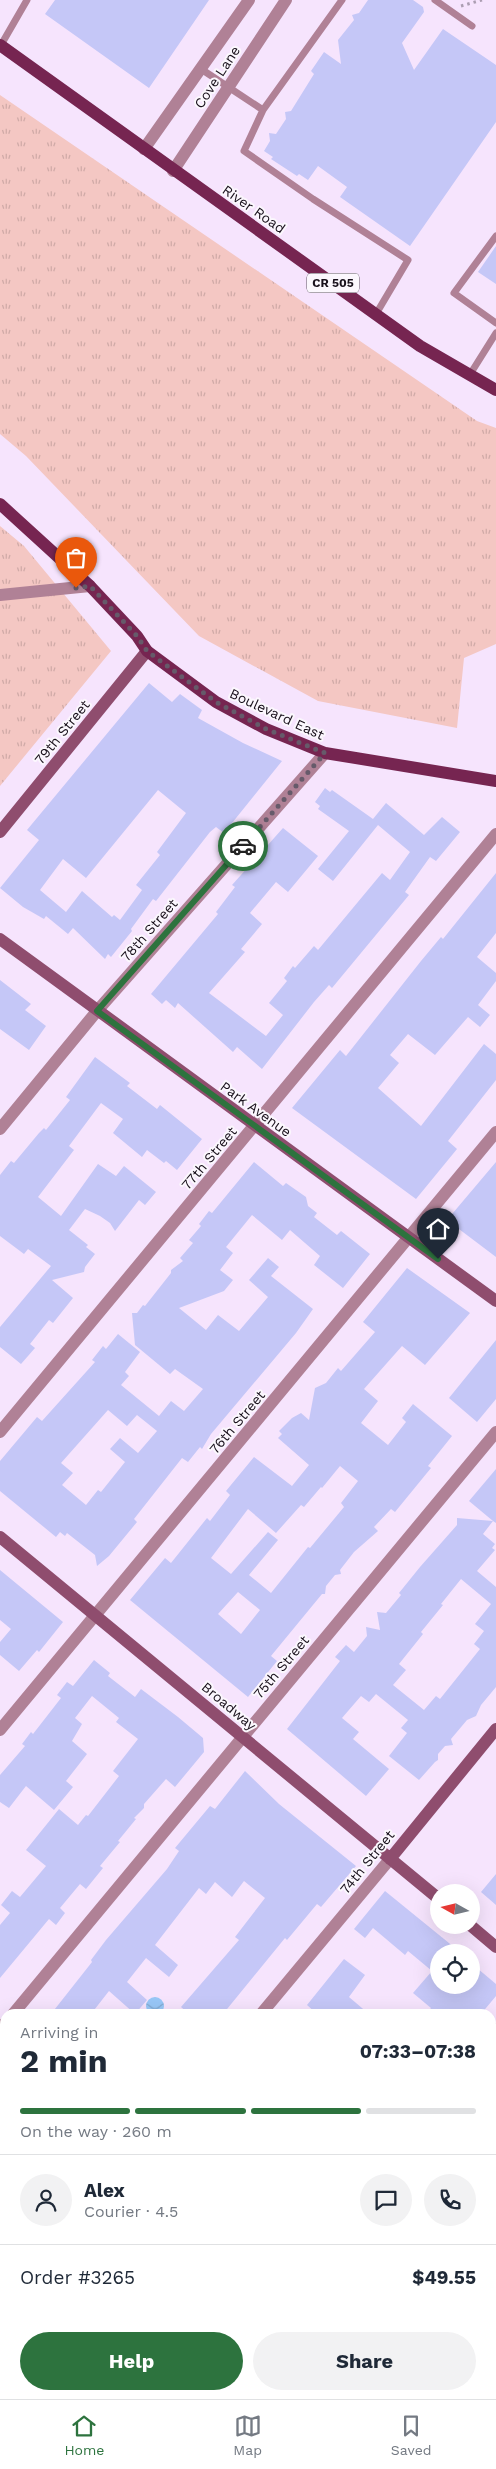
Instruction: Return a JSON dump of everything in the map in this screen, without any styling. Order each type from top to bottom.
[{"type":"main road","name":"River Road","points":[[0,45],[173,171],[420,346],[496,390]]},
{"type":"main road","name":"Boulevard East","points":[[0,504],[90,586],[137,636],[147,651],[216,702],[266,729],[325,753],[496,781]]},
{"type":"street","name":"Cove Lane","points":[[144,149],[249,0]]},
{"type":"street","name":"Cove Lane","points":[[173,171],[286,0]]},
{"type":"street","points":[[0,595],[90,586]]},
{"type":"street","name":"79th Street","points":[[0,832],[147,651]]},
{"type":"street","name":"78th Street","points":[[0,1129],[97,1011],[325,753]]},
{"type":"street","name":"77th Street","points":[[0,1432],[495,837]]},
{"type":"street","name":"Park Avenue","points":[[0,939],[496,1301]]},
{"type":"street","name":"76th Street","points":[[0,1730],[496,1132]]},
{"type":"street","name":"75th Street","points":[[17,2009],[496,1432]]},
{"type":"street","name":"Broadway","points":[[0,1536],[430,1892]]},
{"type":"street","name":"74th Street","points":[[265,2009],[496,1729]]},
{"type":"street","points":[[480,1933],[496,1947]]},
{"type":"lane","points":[[0,45],[27,0]]},
{"type":"lane","points":[[342,0],[263,110],[244,151],[313,199],[408,260],[376,314]]},
{"type":"lane","points":[[435,0],[472,26]]},
{"type":"lane","points":[[200,69],[263,110]]},
{"type":"lane","points":[[496,236],[454,293],[496,323]]},
{"type":"lane","points":[[469,376],[496,333]]},
{"type":"green space","points":[[0,95],[477,421],[496,428],[496,644],[464,658],[457,728],[318,701],[199,636],[26,456],[0,434]]},
{"type":"green space","points":[[0,526],[24,546],[111,651],[0,786]]},
{"type":"water","points":[[155,1997],[163,2003],[163,2009],[147,2009],[146,2006],[149,2000]]},
{"type":"building","points":[[55,0],[209,0],[149,88],[45,14]]},
{"type":"building","points":[[368,0],[413,0],[423,7],[424,12],[402,43],[414,70],[443,29],[496,65],[496,122],[410,246],[340,197],[347,187],[318,166],[308,180],[299,174],[297,176],[271,159],[273,157],[264,151],[270,141],[269,133],[276,134],[286,119],[285,112],[291,111],[314,74],[311,71],[324,52],[341,64],[338,40],[354,20],[352,15],[359,13]]},
{"type":"building","points":[[496,246],[496,284],[478,272]]},
{"type":"building","points":[[149,683],[172,702],[180,694],[202,710],[198,718],[243,743],[282,761],[224,833],[216,827],[210,832],[156,901],[153,899],[131,929],[132,931],[111,957],[108,954],[105,959],[73,928],[68,934],[46,916],[44,919],[23,907],[0,888],[39,840],[27,830]],"holes":[[[158,790],[186,813],[157,852],[160,855],[136,885],[142,890],[120,920],[114,915],[112,917],[82,891],[66,912],[40,890],[63,859],[86,878]]]},
{"type":"building","points":[[325,788],[330,792],[332,790],[373,819],[386,803],[424,835],[442,817],[460,832],[436,861],[430,857],[405,892],[409,895],[332,988],[329,985],[314,1002],[262,1069],[237,1047],[233,1052],[178,1003],[175,1008],[166,1000],[162,1004],[151,994],[218,914],[216,912],[235,887],[232,885],[283,828],[318,856],[288,892],[276,882],[250,913],[262,924],[241,949],[245,952],[209,993],[266,1036],[283,1015],[269,1003],[287,981],[284,978],[293,966],[295,968],[314,946],[318,950],[382,873],[390,880],[410,852],[378,825],[333,881],[318,869],[349,831],[318,809],[320,806],[315,802]]},
{"type":"building","points":[[496,873],[496,933],[477,957],[496,973],[496,981],[478,1005],[490,1015],[480,1027],[468,1017],[435,1055],[408,1034],[390,1055],[399,1063],[378,1088],[421,1126],[484,1044],[496,1054],[496,1080],[448,1141],[457,1149],[416,1199],[292,1108],[340,1050],[346,1056],[421,961],[441,937],[443,939]]},
{"type":"building","points":[[0,980],[31,1004],[25,1010],[46,1026],[29,1050],[0,1029]]},
{"type":"building","points":[[95,1057],[130,1083],[127,1086],[157,1109],[160,1105],[202,1139],[177,1170],[147,1150],[142,1157],[113,1133],[123,1119],[101,1103],[69,1146],[74,1150],[38,1197],[61,1216],[98,1164],[116,1176],[124,1166],[156,1192],[145,1205],[139,1200],[115,1231],[110,1223],[85,1209],[69,1230],[88,1245],[86,1247],[95,1254],[85,1267],[84,1272],[52,1280],[73,1298],[53,1323],[49,1320],[30,1344],[35,1348],[21,1364],[0,1347],[0,1327],[51,1266],[28,1249],[24,1254],[0,1236],[0,1175],[11,1161],[14,1163],[44,1128],[46,1130],[70,1100],[66,1097]]},
{"type":"building","points":[[254,1162],[283,1186],[286,1183],[306,1197],[308,1206],[317,1213],[314,1217],[337,1235],[341,1231],[370,1254],[343,1288],[314,1265],[320,1256],[290,1230],[282,1240],[252,1215],[226,1247],[233,1253],[220,1270],[233,1280],[224,1291],[179,1308],[206,1330],[218,1315],[239,1331],[268,1297],[249,1280],[268,1258],[279,1267],[271,1276],[313,1309],[296,1333],[211,1434],[202,1449],[200,1447],[188,1462],[182,1458],[134,1519],[137,1522],[109,1556],[97,1566],[95,1555],[67,1533],[65,1536],[60,1532],[56,1537],[0,1491],[0,1461],[37,1417],[42,1421],[95,1362],[92,1360],[103,1346],[106,1349],[118,1334],[140,1352],[125,1372],[129,1376],[121,1385],[159,1416],[171,1401],[184,1411],[203,1389],[175,1369],[170,1374],[135,1345],[132,1313],[137,1313],[143,1305],[145,1306],[171,1273],[171,1270],[183,1261],[180,1258],[193,1243],[189,1240],[201,1226],[199,1224],[209,1211],[212,1213]],"holes":[[[108,1410],[127,1426],[137,1415],[157,1431],[138,1453],[120,1438],[110,1449],[125,1462],[101,1492],[98,1490],[86,1505],[62,1485],[73,1473],[61,1463]]]},
{"type":"building","points":[[496,1162],[496,1257],[447,1220]]},
{"type":"building","points":[[407,1268],[470,1313],[425,1365],[402,1346],[364,1389],[378,1401],[361,1423],[388,1445],[406,1422],[402,1418],[413,1404],[452,1436],[428,1466],[431,1468],[395,1512],[391,1509],[374,1527],[378,1531],[354,1552],[340,1570],[341,1574],[335,1575],[326,1586],[325,1594],[322,1594],[271,1656],[277,1661],[248,1697],[130,1600],[165,1558],[171,1563],[207,1518],[210,1521],[230,1495],[226,1491],[254,1457],[292,1486],[309,1465],[278,1438],[282,1434],[279,1431],[292,1418],[301,1413],[309,1420],[315,1388],[326,1383],[338,1368],[341,1371],[375,1332],[363,1322]],"holes":[[[340,1466],[358,1481],[341,1503],[344,1507],[310,1548],[308,1547],[271,1593],[249,1575],[278,1540],[268,1532],[231,1574],[211,1558],[248,1509],[276,1533],[301,1505],[304,1507]],[[238,1592],[260,1610],[241,1634],[218,1614]]]},
{"type":"building","points":[[496,1340],[496,1399],[477,1422],[449,1398]]},
{"type":"building","points":[[496,1469],[496,1523],[469,1501]]},
{"type":"building","points":[[457,1518],[493,1521],[483,1534],[495,1544],[492,1548],[495,1550],[477,1571],[496,1587],[496,1687],[481,1705],[476,1716],[467,1720],[451,1739],[453,1745],[445,1746],[438,1754],[438,1760],[419,1780],[389,1756],[407,1733],[401,1728],[408,1720],[376,1694],[369,1702],[361,1696],[342,1718],[359,1732],[353,1739],[389,1769],[366,1796],[287,1729],[340,1661],[335,1657],[346,1645],[354,1652],[367,1636],[366,1627],[380,1630],[377,1612],[386,1613],[401,1595],[399,1593],[457,1525]],"holes":[[[461,1579],[491,1604],[475,1624],[484,1631],[474,1644],[480,1649],[440,1699],[436,1696],[424,1710],[393,1685],[406,1670],[399,1664],[423,1634],[421,1632]]]},
{"type":"building","points":[[0,1570],[63,1622],[39,1652],[37,1650],[19,1671],[0,1655],[0,1642],[11,1629],[0,1620]]},
{"type":"building","points":[[94,1660],[110,1673],[108,1676],[135,1697],[141,1689],[178,1717],[203,1738],[204,1752],[175,1787],[166,1779],[144,1804],[144,1808],[134,1818],[136,1819],[118,1841],[120,1842],[100,1866],[103,1868],[86,1889],[80,1884],[60,1908],[65,1913],[56,1925],[49,1919],[0,1978],[0,1925],[10,1913],[1,1905],[12,1891],[20,1897],[46,1866],[26,1850],[59,1809],[78,1825],[86,1815],[88,1816],[119,1776],[113,1771],[138,1739],[116,1722],[119,1718],[92,1696],[75,1718],[82,1724],[72,1741],[87,1754],[66,1781],[73,1787],[54,1810],[26,1786],[9,1808],[0,1802],[0,1775],[25,1746],[22,1744],[31,1732],[33,1734],[61,1698],[57,1695],[67,1682],[73,1686]]},
{"type":"building","points":[[245,1771],[279,1804],[356,1866],[321,1907],[317,1904],[287,1940],[285,1938],[227,2009],[183,2009],[181,2007],[239,1940],[235,1937],[265,1898],[244,1881],[232,1897],[215,1882],[206,1894],[199,1888],[155,1945],[178,1965],[169,1977],[146,1958],[127,1982],[147,2000],[139,2009],[129,2009],[109,1991],[95,2009],[55,2009],[92,1962],[91,1960],[106,1940],[167,1869],[179,1851],[175,1848],[210,1806],[215,1809]]},
{"type":"building","points":[[496,1874],[496,1905],[481,1892]]},
{"type":"building","points":[[385,1891],[430,1928],[430,1934],[438,1934],[450,1944],[430,1944],[430,1969],[408,1951],[405,1955],[373,1928],[365,1938],[354,1929]]},
{"type":"building","points":[[344,1959],[365,1975],[349,1997],[363,2009],[311,2009],[307,2005]]},
{"type":"building","points":[[480,1971],[496,1984],[496,1996],[485,2009],[430,2009],[413,1993],[430,1973],[430,1994],[480,1994]]},
{"type":"way so far","points":[[76,588],[90,586],[137,636],[147,651],[216,702],[266,729],[325,753],[243,846]]},
{"type":"route","points":[[243,846],[97,1011],[438,1259]]}]
